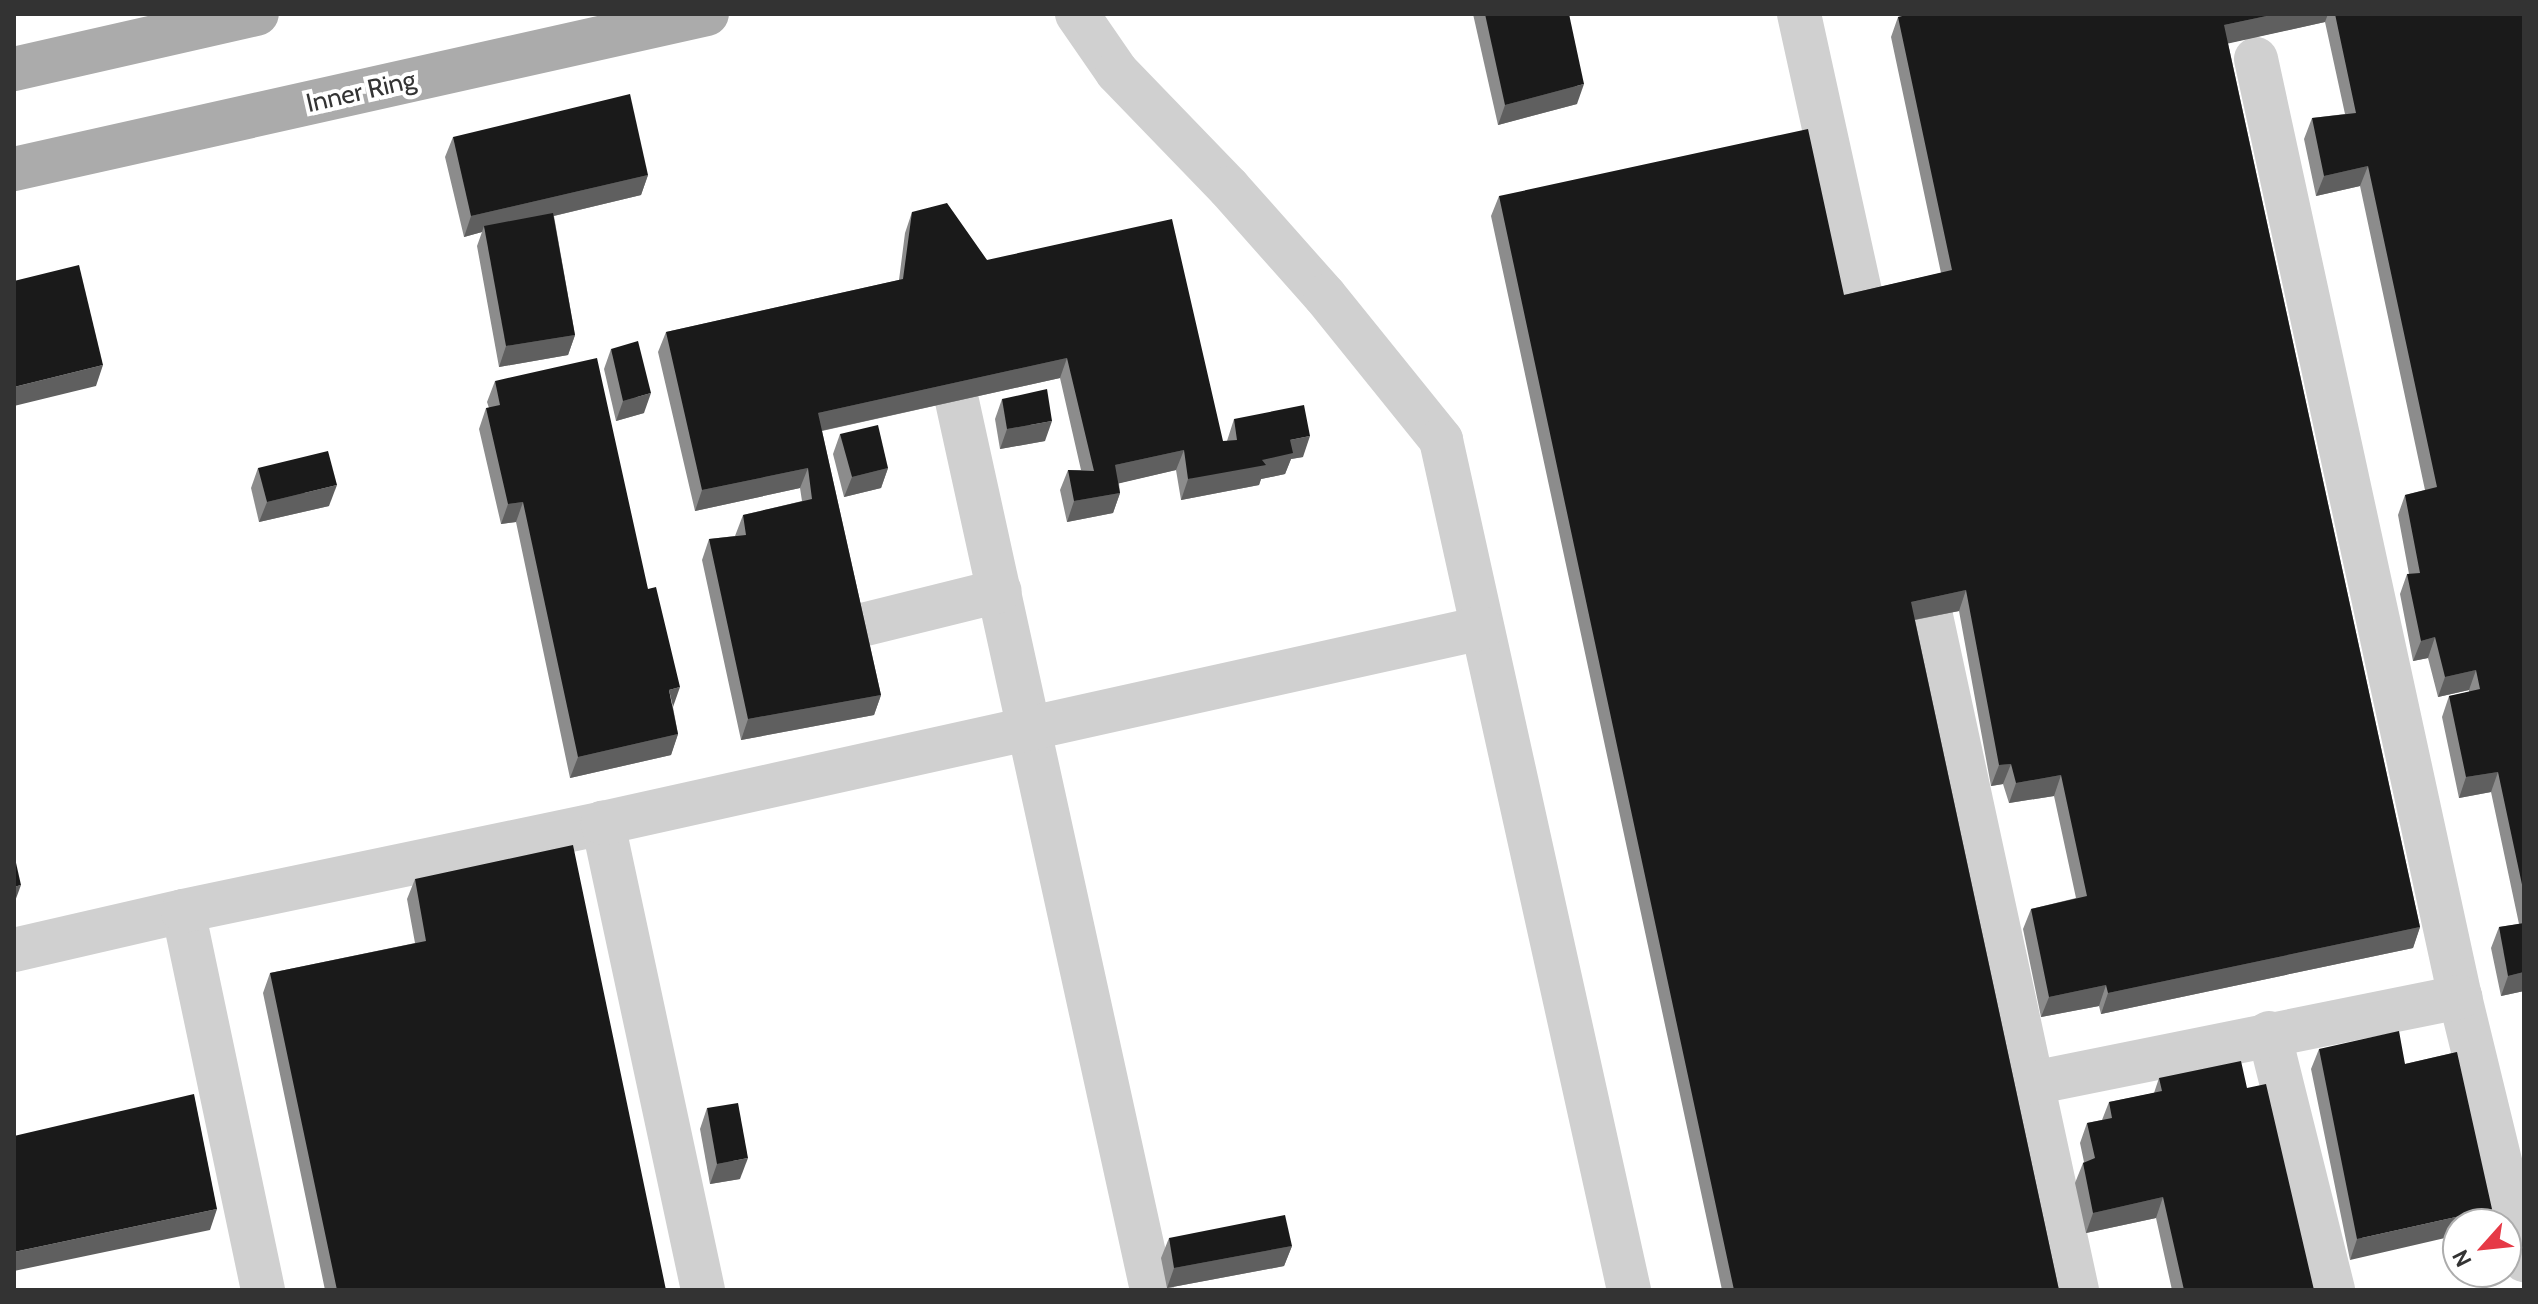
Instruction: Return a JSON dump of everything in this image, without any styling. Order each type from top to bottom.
[{"type":"main road","points":[[14,67],[257,14]]},
{"type":"main road","name":"Inner Ring","points":[[14,169],[707,14]]},
{"type":"lane","points":[[1077,14],[1117,72],[1325,296],[1441,440],[1629,1290]]},
{"type":"lane","points":[[1799,14],[1864,309]]},
{"type":"lane","points":[[2256,59],[2460,997],[2524,1260]]},
{"type":"lane","points":[[957,401],[1032,727],[1152,1290]]},
{"type":"lane","points":[[854,627],[1000,591]]},
{"type":"lane","points":[[1931,616],[2077,1290]]},
{"type":"lane","points":[[14,950],[1482,628]]},
{"type":"lane","points":[[603,823],[703,1290]]},
{"type":"lane","points":[[183,911],[263,1290]]},
{"type":"lane","points":[[2033,1083],[2269,1033],[2460,997]]},
{"type":"lane","points":[[2269,1033],[2333,1290]]},
{"type":"building","points":[[1485,14],[1569,14],[1584,84],[1505,105]]},
{"type":"building","points":[[1911,14],[2276,14],[2224,25],[2420,927],[2108,993],[2106,985],[2049,997],[2031,909],[2087,896],[2061,775],[2016,783],[2011,764],[1999,765],[1966,590],[1911,602],[2059,1290],[1734,1290],[1499,196],[1808,129],[1844,295],[1952,270],[1898,17]]},
{"type":"building","points":[[2335,14],[2524,14],[2524,894],[2498,772],[2466,777],[2449,696],[2480,689],[2476,670],[2445,677],[2435,637],[2421,641],[2407,574],[2420,573],[2405,495],[2437,487],[2368,166],[2324,176],[2312,118],[2356,113]]},
{"type":"building","points":[[630,94],[648,175],[471,216],[453,137]]},
{"type":"building","points":[[947,203],[987,260],[1172,219],[1223,441],[1237,440],[1234,419],[1304,405],[1310,436],[1290,440],[1293,453],[1262,460],[1266,465],[1188,479],[1184,450],[1115,465],[1120,493],[1074,501],[1068,470],[1094,471],[1067,358],[818,413],[881,695],[748,719],[709,539],[746,535],[743,515],[812,499],[808,468],[702,490],[666,332],[903,279],[912,212]]},
{"type":"building","points":[[553,213],[575,335],[506,346],[484,226]]},
{"type":"building","points":[[79,265],[103,365],[14,387],[14,281]]},
{"type":"building","points":[[638,341],[651,393],[623,401],[611,349]]},
{"type":"building","points":[[597,358],[648,589],[656,587],[680,687],[669,690],[678,734],[578,757],[523,502],[508,504],[486,408],[500,405],[495,381]]},
{"type":"building","points":[[1047,389],[1052,421],[1007,429],[1002,399]]},
{"type":"building","points":[[878,425],[888,468],[852,477],[840,434]]},
{"type":"building","points":[[328,451],[337,485],[267,502],[258,468]]},
{"type":"building","points":[[573,845],[666,1290],[337,1290],[270,973],[426,941],[415,879]]},
{"type":"building","points":[[14,854],[21,885],[14,887]]},
{"type":"building","points":[[2524,923],[2524,972],[2508,976],[2499,927]]},
{"type":"building","points":[[2399,1031],[2405,1064],[2457,1052],[2492,1208],[2442,1208],[2442,1220],[2357,1239],[2319,1049]]},
{"type":"building","points":[[2241,1061],[2247,1088],[2266,1084],[2314,1290],[2184,1290],[2163,1197],[2093,1213],[2083,1163],[2095,1158],[2087,1123],[2112,1118],[2109,1102],[2162,1091],[2159,1078]]},
{"type":"building","points":[[194,1094],[217,1209],[14,1252],[14,1136]]},
{"type":"building","points":[[738,1103],[748,1158],[717,1164],[707,1108]]},
{"type":"building","points":[[1285,1215],[1292,1246],[1174,1268],[1169,1238]]}]
